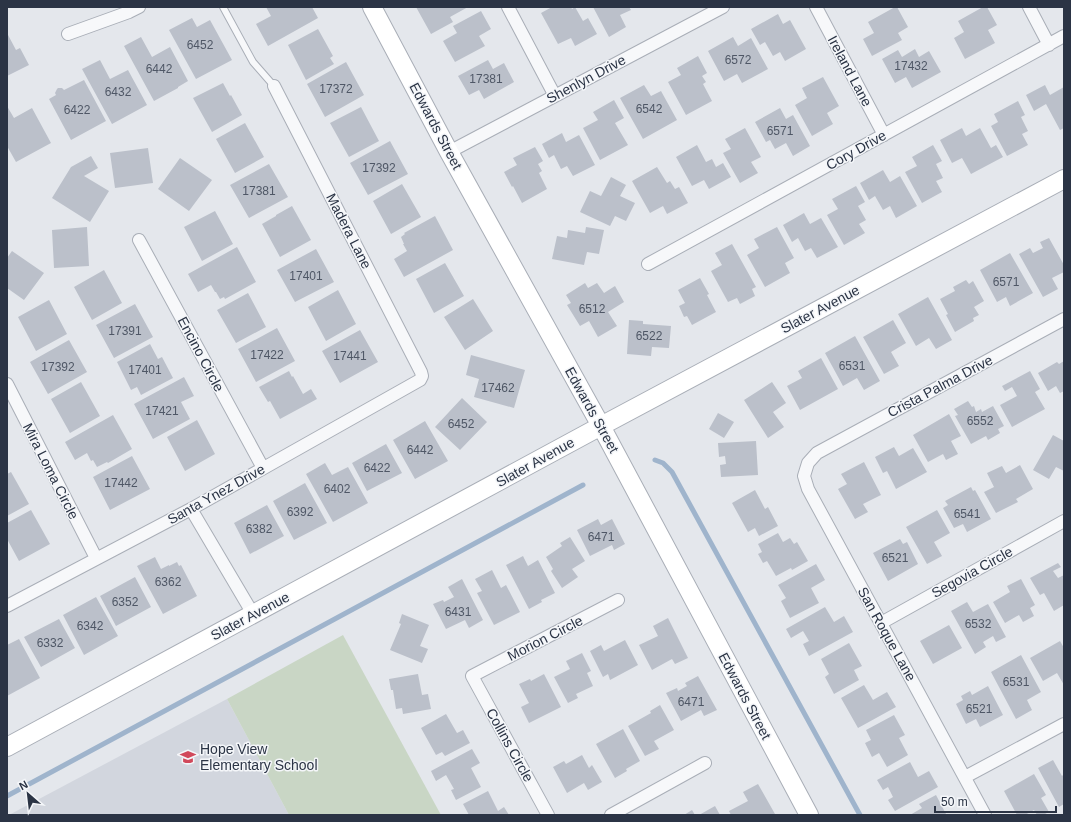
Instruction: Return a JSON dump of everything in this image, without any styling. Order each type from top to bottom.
[{"type":"street","points":[[68,34],[139,7]]},
{"type":"street","name":"Edwards Street","points":[[372,7],[449,152],[601,426],[809,815]]},
{"type":"street","points":[[508,7],[555,96]]},
{"type":"street","name":"Shenlyn Drive","points":[[449,152],[723,7]]},
{"type":"street","name":"Ireland Lane","points":[[816,7],[884,135]]},
{"type":"street","points":[[1029,7],[1049,45]]},
{"type":"street","name":"Cory Drive","points":[[648,264],[1064,36]]},
{"type":"street","name":"Madera Lane","points":[[274,86],[422,376]]},
{"type":"street","name":"Slater Avenue","points":[[7,748],[601,426],[1064,179]]},
{"type":"street","name":"Encino Circle","points":[[139,240],[263,468]]},
{"type":"street","name":"Crista Palma Drive","points":[[817,453],[1064,319]]},
{"type":"street","name":"Santa Ynez Drive","points":[[7,606],[192,508],[416,383],[422,376]]},
{"type":"street","name":"Mira Loma Circle","points":[[7,384],[96,558]]},
{"type":"street","name":"San Roque Lane","points":[[817,453],[808,463],[804,476],[808,489],[985,815]]},
{"type":"street","points":[[192,508],[253,614]]},
{"type":"street","name":"Segovia Circle","points":[[881,623],[1064,521]]},
{"type":"street","name":"Morion Circle","points":[[472,676],[618,600]]},
{"type":"street","name":"Collins Circle","points":[[472,676],[548,815]]},
{"type":"street","points":[[965,777],[1064,724]]},
{"type":"street","points":[[611,815],[705,763]]},
{"type":"lane","points":[[223,7],[253,62],[274,86]]},
{"type":"shaded area","name":"Hope View Elementary School","points":[[227,699],[289,815],[9,815]]},
{"type":"green space","points":[[343,635],[441,815],[289,815],[227,699]]},
{"type":"building","points":[[266,7],[312,7],[318,18],[268,46],[256,24],[271,16]]},
{"type":"building","points":[[416,7],[468,7],[450,17],[453,22],[431,34]]},
{"type":"building","points":[[552,7],[571,7],[572,9],[575,7],[583,21],[588,18],[597,34],[575,46],[571,38],[558,44],[541,13]]},
{"type":"building","points":[[593,7],[629,7],[631,10],[620,15],[626,27],[609,37]]},
{"type":"building","points":[[897,7],[908,27],[898,33],[902,40],[872,56],[863,39],[874,33],[868,22]]},
{"type":"building","points":[[983,7],[987,7],[997,25],[988,30],[995,43],[965,59],[954,38],[964,32],[958,21]]},
{"type":"building","points":[[481,11],[491,29],[479,36],[485,46],[455,62],[443,41],[457,33],[453,26]]},
{"type":"building","points":[[778,14],[783,24],[790,20],[806,49],[785,61],[780,52],[773,56],[765,42],[760,45],[751,29]]},
{"type":"building","points":[[192,18],[197,27],[210,20],[232,60],[196,79],[169,30]]},
{"type":"building","points":[[318,29],[333,56],[330,58],[334,64],[306,80],[288,45]]},
{"type":"building","points":[[7,33],[16,50],[20,48],[29,65],[7,76]]},
{"type":"building","points":[[141,37],[152,57],[170,47],[188,81],[154,101],[124,46]]},
{"type":"building","points":[[733,37],[738,46],[751,38],[768,69],[742,83],[737,74],[724,81],[708,51]]},
{"type":"building","points":[[915,49],[919,57],[929,51],[941,72],[912,88],[906,77],[895,83],[882,59],[898,50],[902,57]]},
{"type":"building","points":[[698,56],[707,73],[702,76],[706,82],[703,84],[712,101],[686,115],[668,82],[681,75],[677,68]]},
{"type":"building","points":[[100,60],[110,79],[128,70],[147,105],[112,124],[82,69]]},
{"type":"building","points":[[488,60],[493,69],[504,63],[514,82],[484,99],[479,90],[469,95],[458,76]]},
{"type":"building","points":[[346,62],[364,95],[325,117],[307,84]]},
{"type":"building","points":[[823,77],[839,106],[827,113],[833,124],[812,136],[795,105],[807,98],[802,88]]},
{"type":"building","points":[[84,80],[106,121],[71,140],[49,99],[56,95],[55,93],[58,88],[62,88],[64,90]]},
{"type":"building","points":[[223,83],[242,115],[212,132],[193,98]]},
{"type":"building","points":[[644,85],[651,96],[661,91],[677,120],[643,139],[620,98]]},
{"type":"building","points":[[1045,85],[1050,95],[1064,87],[1064,128],[1060,130],[1046,104],[1034,111],[1026,95]]},
{"type":"building","points":[[614,100],[624,118],[615,123],[628,145],[600,160],[583,128],[598,120],[593,112]]},
{"type":"building","points":[[1018,101],[1025,115],[1021,117],[1028,131],[1022,134],[1028,145],[1007,156],[991,126],[998,122],[994,114]]},
{"type":"building","points":[[7,106],[14,118],[32,108],[51,143],[16,162],[7,146]]},
{"type":"building","points":[[361,107],[379,141],[349,157],[330,123]]},
{"type":"building","points":[[780,108],[786,119],[793,115],[810,146],[793,156],[786,143],[775,149],[770,140],[766,142],[755,122]]},
{"type":"building","points":[[245,123],[264,157],[235,173],[216,139]]},
{"type":"building","points":[[745,128],[761,157],[751,162],[758,173],[740,183],[723,153],[731,149],[725,139]]},
{"type":"building","points":[[962,128],[966,136],[980,128],[991,148],[996,145],[1003,157],[971,174],[962,158],[952,163],[940,140]]},
{"type":"building","points":[[562,133],[566,142],[579,135],[595,165],[573,176],[567,166],[561,169],[554,155],[549,158],[542,144]]},
{"type":"building","points":[[390,141],[408,174],[368,195],[350,163]]},
{"type":"building","points":[[697,145],[706,162],[712,159],[716,167],[723,163],[731,177],[709,189],[704,180],[692,186],[676,157]]},
{"type":"building","points":[[933,145],[942,161],[936,164],[943,178],[936,181],[942,192],[922,203],[905,172],[917,166],[912,157]]},
{"type":"building","points":[[535,147],[543,161],[538,164],[542,171],[539,173],[547,189],[522,203],[504,172],[517,165],[513,158]]},
{"type":"building","points":[[148,148],[153,183],[115,188],[110,153]]},
{"type":"building","points":[[91,156],[98,168],[84,176],[109,191],[90,222],[52,198],[71,167]]},
{"type":"building","points":[[180,158],[212,180],[189,211],[158,189]]},
{"type":"building","points":[[269,164],[288,197],[249,218],[230,185]]},
{"type":"building","points":[[657,167],[667,183],[670,181],[675,189],[679,187],[688,203],[667,214],[663,206],[650,213],[632,181]]},
{"type":"building","points":[[883,170],[890,182],[900,176],[917,206],[896,218],[890,206],[883,210],[875,196],[869,200],[860,183]]},
{"type":"building","points":[[611,177],[626,185],[620,196],[635,203],[626,221],[615,216],[610,226],[580,212],[590,191],[601,196]]},
{"type":"building","points":[[402,184],[421,217],[391,234],[373,201]]},
{"type":"building","points":[[856,186],[865,202],[858,206],[866,220],[859,224],[865,233],[844,245],[827,215],[838,209],[832,199]]},
{"type":"building","points":[[292,206],[311,240],[280,257],[262,224]]},
{"type":"building","points":[[215,211],[233,244],[202,261],[184,227]]},
{"type":"building","points":[[804,213],[810,224],[821,218],[838,247],[817,258],[811,248],[805,251],[798,238],[792,242],[783,225]]},
{"type":"building","points":[[435,216],[453,250],[404,277],[394,259],[407,251],[401,237],[405,234],[404,233]]},
{"type":"building","points":[[87,227],[89,266],[54,268],[52,230]]},
{"type":"building","points":[[586,227],[604,230],[599,254],[587,252],[584,265],[552,259],[557,236],[567,238],[568,230],[585,233]]},
{"type":"building","points":[[777,227],[794,258],[785,263],[790,273],[765,287],[747,255],[759,248],[754,239]]},
{"type":"building","points":[[1049,238],[1064,265],[1064,272],[1052,278],[1058,289],[1043,297],[1019,254],[1030,248],[1033,253],[1043,248],[1040,242]]},
{"type":"building","points":[[732,244],[756,287],[752,289],[755,296],[740,304],[737,298],[728,302],[711,271],[722,265],[715,253]]},
{"type":"building","points":[[237,247],[256,282],[225,299],[224,297],[220,299],[211,285],[198,292],[188,274]]},
{"type":"building","points":[[316,249],[334,282],[295,302],[277,270]]},
{"type":"building","points":[[12,251],[44,273],[24,300],[7,288],[7,258]]},
{"type":"building","points":[[1010,253],[1033,293],[1010,306],[1006,297],[997,302],[980,270]]},
{"type":"building","points":[[445,263],[464,296],[434,313],[416,279]]},
{"type":"building","points":[[104,270],[122,303],[92,320],[74,287]]},
{"type":"building","points":[[700,278],[709,294],[707,295],[716,312],[692,325],[687,316],[684,317],[679,306],[685,303],[678,290]]},
{"type":"building","points":[[966,280],[969,284],[973,281],[984,301],[974,307],[979,315],[973,318],[974,321],[955,332],[940,299],[955,291],[953,287]]},
{"type":"building","points":[[585,283],[588,288],[597,283],[604,293],[615,286],[624,302],[608,312],[617,326],[598,337],[589,321],[580,326],[567,305],[571,303],[566,295]]},
{"type":"building","points":[[338,290],[356,324],[326,341],[308,307]]},
{"type":"building","points":[[248,293],[266,327],[236,343],[217,310]]},
{"type":"building","points":[[928,297],[952,340],[936,349],[929,338],[916,346],[898,314]]},
{"type":"building","points":[[473,299],[493,331],[465,350],[444,317]]},
{"type":"building","points":[[49,300],[67,334],[36,351],[18,317]]},
{"type":"building","points":[[135,304],[153,337],[114,358],[96,325]]},
{"type":"building","points":[[629,320],[643,321],[643,324],[671,326],[669,348],[652,347],[651,356],[627,354]]},
{"type":"building","points":[[893,320],[906,343],[891,352],[899,366],[884,374],[863,337]]},
{"type":"building","points":[[277,328],[295,361],[256,382],[238,349]]},
{"type":"building","points":[[360,330],[378,362],[340,383],[322,351]]},
{"type":"building","points":[[855,336],[880,381],[864,390],[857,378],[843,386],[825,353]]},
{"type":"building","points":[[69,340],[87,372],[48,394],[30,362]]},
{"type":"building","points":[[150,344],[158,359],[162,357],[173,378],[141,395],[137,387],[131,390],[117,362]]},
{"type":"building","points":[[471,355],[525,370],[514,408],[474,397],[479,379],[466,375]]},
{"type":"building","points":[[821,358],[838,389],[800,410],[787,386],[802,378],[798,371]]},
{"type":"building","points":[[1064,361],[1064,391],[1060,393],[1056,386],[1048,391],[1038,373],[1057,362],[1059,364]]},
{"type":"building","points":[[289,371],[303,394],[311,389],[317,399],[280,419],[270,401],[268,402],[259,387]]},
{"type":"building","points":[[1030,371],[1040,389],[1035,392],[1045,409],[1012,427],[1000,405],[1017,396],[1012,387],[1005,391],[1002,386]]},
{"type":"building","points":[[184,377],[194,396],[181,402],[190,419],[153,439],[134,404]]},
{"type":"building","points":[[81,382],[100,416],[70,433],[51,399]]},
{"type":"building","points":[[772,382],[786,403],[773,412],[784,427],[768,438],[744,400]]},
{"type":"building","points":[[462,398],[487,422],[460,450],[435,427]]},
{"type":"building","points":[[968,401],[972,407],[974,406],[976,412],[981,409],[982,412],[993,406],[1004,426],[998,429],[1000,433],[988,440],[986,436],[971,444],[955,416],[958,415],[954,409]]},
{"type":"building","points":[[718,413],[734,422],[724,438],[709,429]]},
{"type":"building","points":[[949,414],[961,436],[951,441],[958,454],[946,460],[943,454],[928,462],[913,435]]},
{"type":"building","points":[[113,415],[132,449],[108,463],[107,462],[97,467],[93,460],[91,461],[87,453],[75,460],[65,442]]},
{"type":"building","points":[[197,420],[215,454],[185,471],[167,437]]},
{"type":"building","points":[[425,421],[448,461],[415,479],[393,440]]},
{"type":"building","points":[[1053,435],[1064,441],[1064,471],[1056,467],[1049,479],[1033,470]]},
{"type":"building","points":[[756,441],[758,475],[721,477],[720,465],[726,464],[725,456],[719,457],[718,443]]},
{"type":"building","points":[[386,444],[402,473],[367,491],[352,463]]},
{"type":"building","points":[[894,447],[899,456],[913,448],[927,472],[896,489],[887,471],[883,473],[875,457]]},
{"type":"building","points":[[132,456],[150,489],[110,510],[93,477]]},
{"type":"building","points":[[864,462],[881,495],[863,504],[868,512],[855,519],[838,489],[847,484],[841,474]]},
{"type":"building","points":[[325,463],[332,475],[348,467],[368,503],[333,522],[306,474]]},
{"type":"building","points":[[1020,465],[1033,489],[1016,499],[1018,502],[996,513],[984,492],[994,487],[987,473],[1002,466],[1006,473]]},
{"type":"building","points":[[11,472],[29,504],[7,516],[7,474]]},
{"type":"building","points":[[305,483],[327,523],[294,540],[273,501]]},
{"type":"building","points":[[971,487],[973,491],[975,490],[991,519],[967,532],[963,524],[954,528],[943,508],[948,505],[945,501]]},
{"type":"building","points":[[755,490],[765,509],[768,507],[778,526],[759,536],[755,528],[748,532],[732,503]]},
{"type":"building","points":[[267,505],[284,536],[250,554],[234,523]]},
{"type":"building","points":[[31,510],[50,544],[19,561],[7,539],[7,523]]},
{"type":"building","points":[[937,510],[950,533],[934,542],[942,556],[927,564],[906,527]]},
{"type":"building","points":[[598,519],[601,525],[612,519],[625,544],[614,550],[612,545],[590,556],[577,530]]},
{"type":"building","points":[[778,533],[783,542],[790,538],[794,544],[797,542],[808,561],[792,570],[791,568],[776,576],[767,561],[763,563],[758,554],[762,552],[758,544]]},
{"type":"building","points":[[570,537],[585,561],[572,569],[578,577],[562,588],[551,571],[553,569],[546,557],[562,546],[560,543]]},
{"type":"building","points":[[900,539],[903,544],[907,542],[918,564],[888,581],[873,553]]},
{"type":"building","points":[[523,556],[528,566],[538,560],[555,593],[541,600],[542,602],[529,609],[506,565]]},
{"type":"building","points":[[155,557],[161,569],[177,562],[179,566],[181,565],[197,596],[163,614],[137,566]]},
{"type":"building","points":[[1058,563],[1061,567],[1053,571],[1058,578],[1064,575],[1064,605],[1054,611],[1044,593],[1040,595],[1030,578]]},
{"type":"building","points":[[816,564],[825,580],[811,588],[819,603],[790,618],[781,601],[786,598],[778,585]]},
{"type":"building","points":[[492,570],[501,588],[506,585],[520,612],[494,625],[477,593],[482,591],[475,579]]},
{"type":"building","points":[[135,577],[151,607],[116,626],[100,596]]},
{"type":"building","points":[[462,579],[483,620],[469,628],[465,620],[446,629],[433,604],[443,600],[444,602],[454,597],[448,587]]},
{"type":"building","points":[[1021,579],[1035,605],[1030,608],[1034,616],[1023,622],[1019,615],[1005,623],[993,602],[1010,592],[1007,586]]},
{"type":"building","points":[[96,597],[118,636],[84,655],[63,615]]},
{"type":"building","points":[[967,602],[973,612],[988,604],[1006,637],[996,642],[993,636],[983,642],[986,647],[975,654],[951,611]]},
{"type":"building","points":[[825,607],[834,622],[844,616],[853,632],[809,656],[803,644],[809,641],[803,631],[791,638],[786,629]]},
{"type":"building","points":[[402,614],[429,625],[420,646],[428,649],[422,663],[390,650],[401,624],[399,623]]},
{"type":"building","points":[[668,618],[688,658],[675,664],[672,659],[652,670],[639,645],[658,636],[653,626]]},
{"type":"building","points":[[59,619],[75,648],[41,667],[24,637]]},
{"type":"building","points":[[949,625],[962,648],[933,664],[920,641]]},
{"type":"building","points":[[19,639],[40,678],[7,696],[7,645]]},
{"type":"building","points":[[625,640],[638,665],[610,680],[608,674],[603,677],[590,651],[601,645],[604,651]]},
{"type":"building","points":[[1060,641],[1064,648],[1064,685],[1057,673],[1043,681],[1030,658]]},
{"type":"building","points":[[849,643],[862,666],[854,670],[859,680],[834,694],[825,677],[829,674],[821,659]]},
{"type":"building","points":[[582,653],[591,671],[587,673],[593,686],[576,694],[578,698],[568,703],[554,677],[570,669],[566,661]]},
{"type":"building","points":[[1021,655],[1041,692],[1027,700],[1032,710],[1016,719],[991,672]]},
{"type":"building","points":[[418,674],[422,695],[428,694],[431,709],[403,714],[402,708],[396,709],[393,690],[391,690],[389,679]]},
{"type":"building","points":[[544,674],[561,707],[529,723],[521,707],[529,703],[519,684],[530,679],[531,681]]},
{"type":"building","points":[[698,676],[717,710],[704,716],[701,710],[681,721],[666,693],[677,688],[678,691],[687,686],[685,683]]},
{"type":"building","points":[[864,685],[873,700],[887,692],[896,707],[858,728],[841,698]]},
{"type":"building","points":[[988,686],[1003,715],[980,727],[976,719],[966,724],[956,704],[963,700],[961,696],[970,691],[972,695]]},
{"type":"building","points":[[660,705],[674,730],[654,741],[659,749],[645,756],[628,726],[651,713],[650,711]]},
{"type":"building","points":[[446,714],[457,733],[463,730],[470,743],[445,756],[442,752],[436,755],[421,728]]},
{"type":"building","points":[[894,715],[905,735],[899,738],[908,755],[887,767],[879,753],[872,757],[865,743],[871,740],[866,730]]},
{"type":"building","points":[[623,729],[640,761],[626,769],[627,771],[615,778],[596,744]]},
{"type":"building","points":[[472,749],[480,763],[471,768],[481,787],[456,800],[451,790],[454,789],[446,775],[436,781],[431,771]]},
{"type":"building","points":[[582,755],[589,768],[592,765],[602,782],[588,790],[584,783],[567,793],[553,767],[564,761],[566,764]]},
{"type":"building","points":[[1053,760],[1062,776],[1064,774],[1064,804],[1059,807],[1038,768]]},
{"type":"building","points":[[910,762],[918,777],[929,771],[938,787],[895,811],[888,800],[893,797],[888,787],[883,790],[877,780]]},
{"type":"building","points":[[1034,774],[1046,795],[1041,798],[1049,812],[1043,815],[1037,815],[1034,810],[1025,815],[1017,815],[1004,791]]},
{"type":"building","points":[[758,784],[775,814],[731,815],[729,811],[748,801],[743,792]]},
{"type":"building","points":[[488,791],[498,811],[504,807],[509,815],[469,815],[463,804]]},
{"type":"building","points":[[936,795],[946,814],[945,815],[910,815],[922,808],[919,804]]},
{"type":"building","points":[[715,806],[720,815],[699,815]]},
{"type":"building","points":[[692,810],[695,815],[684,815]]},
{"type":"waterway","points":[[655,460],[663,463],[672,472],[860,815]]},
{"type":"waterway","points":[[7,796],[583,485]]},
{"type":"place","name":"Hope View Elementary School","points":[[188,757]]}]
